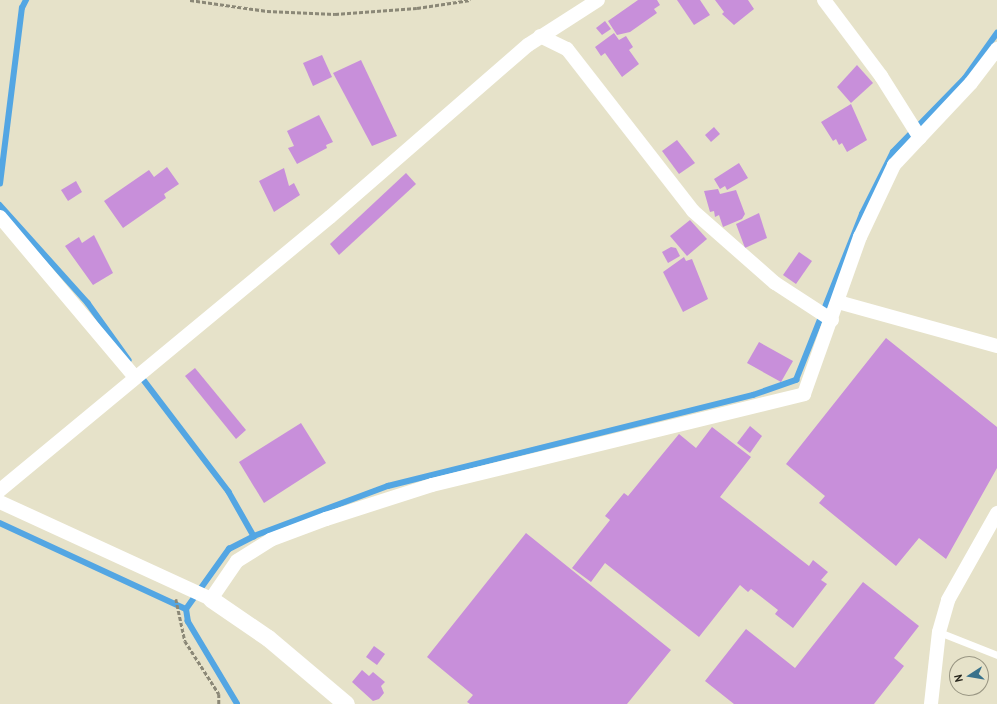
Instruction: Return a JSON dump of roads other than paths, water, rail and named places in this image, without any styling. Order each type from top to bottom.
[{"type":"street","points":[[0,490],[134,376],[330,217],[540,36],[598,0]]},
{"type":"street","points":[[824,0],[882,76],[920,138]]},
{"type":"street","points":[[540,36],[567,49],[694,212],[775,283],[832,320]]},
{"type":"street","points":[[211,599],[237,561],[270,540],[326,519],[432,485],[804,394],[832,320],[860,237],[894,165],[920,138],[997,49]]},
{"type":"street","points":[[0,217],[134,376]]},
{"type":"street","points":[[838,302],[997,346]]},
{"type":"street","points":[[0,502],[211,599],[268,638],[346,704]]},
{"type":"street","points":[[930,704],[939,632],[948,600],[997,513]]},
{"type":"lane","points":[[939,632],[997,655]]},
{"type":"waterway","points":[[0,184],[22,8],[26,0]]},
{"type":"waterway","points":[[237,704],[188,622],[186,609],[229,549],[254,536],[388,486],[753,395],[796,380],[862,214],[893,152],[965,78],[997,33]]},
{"type":"waterway","points":[[0,205],[88,303],[129,360]]},
{"type":"waterway","points":[[140,375],[229,492],[254,536]]},
{"type":"waterway","points":[[0,523],[186,609]]}]
